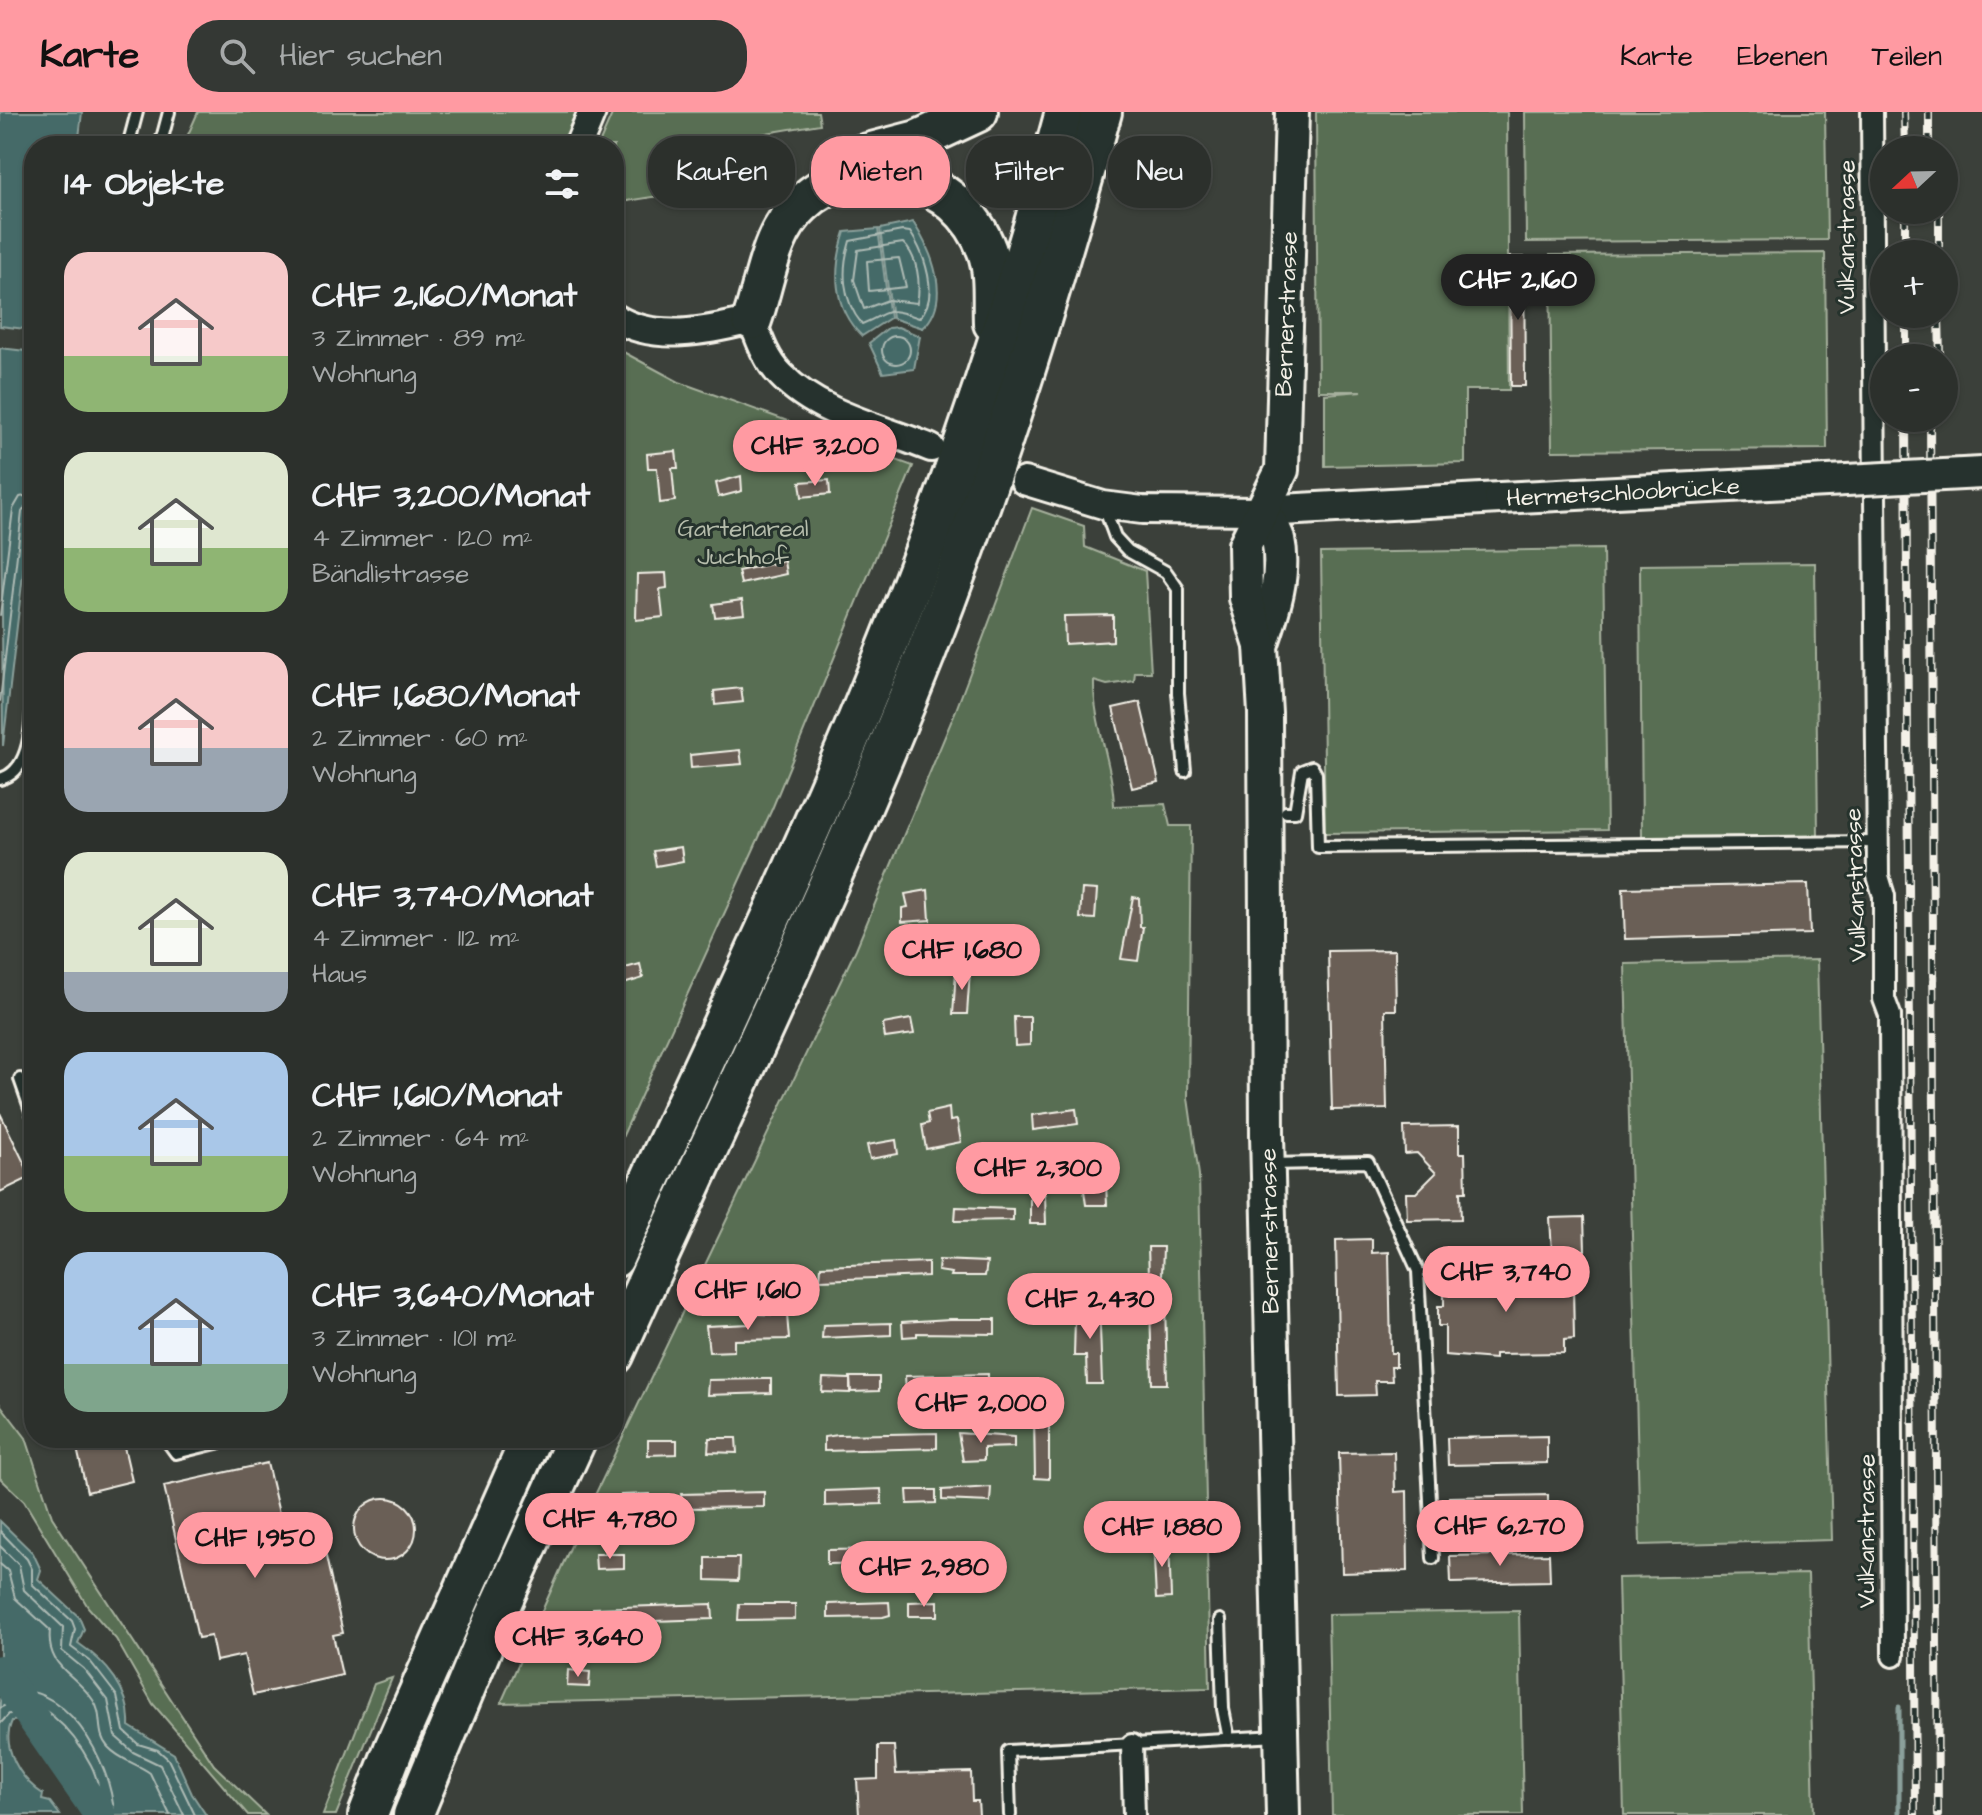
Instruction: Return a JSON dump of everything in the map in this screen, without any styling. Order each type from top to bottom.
[{"type":"highway","points":[[752,320],[747,285],[750,261],[762,227],[782,197],[802,180],[827,166],[918,140],[978,112]]},
{"type":"highway","points":[[624,1236],[806,841],[872,686],[951,481],[993,356],[1099,122]]},
{"type":"highway","points":[[624,1333],[841,856],[901,717],[1007,430],[1028,400],[1099,122]]},
{"type":"highway","points":[[752,320],[775,242],[801,205],[837,181],[863,174],[890,173],[919,180],[941,192],[966,213],[978,231],[992,276],[993,356]]},
{"type":"highway","points":[[368,1815],[412,1705],[527,1448]]},
{"type":"highway","points":[[413,1815],[492,1624],[572,1448]]},
{"type":"main road","name":"Bernerstrasse","points":[[1283,1815],[1268,1164],[1265,713],[1261,646],[1278,594],[1278,539],[1263,511],[1282,470],[1292,112]]},
{"type":"main road","name":"Hermetschloobrücke","points":[[1263,511],[1982,473]]},
{"type":"street","points":[[582,136],[592,112]]},
{"type":"street","name":"Vulkanstrasse","points":[[1872,112],[1878,881],[1884,896],[1884,999],[1890,1015],[1893,1656]]},
{"type":"street","points":[[624,322],[637,329],[665,333],[752,320],[773,366],[800,393],[931,448]]},
{"type":"street","points":[[1024,481],[1103,505],[1142,510],[1263,511]]},
{"type":"street","points":[[1132,1745],[1134,1815]]},
{"type":"lane","points":[[131,136],[137,112]]},
{"type":"lane","points":[[163,136],[169,112]]},
{"type":"lane","points":[[1103,505],[1115,537],[1128,551],[1166,572],[1178,589],[1178,693],[1185,771]]},
{"type":"lane","points":[[0,779],[17,772],[24,762]]},
{"type":"lane","points":[[1286,812],[1295,812],[1302,771],[1312,767],[1316,774],[1318,847],[1878,842]]},
{"type":"lane","points":[[20,1079],[24,1090]]},
{"type":"lane","points":[[1268,1164],[1368,1162],[1418,1271],[1433,1558]]},
{"type":"lane","points":[[172,1448],[176,1453],[196,1448]]},
{"type":"lane","points":[[1220,1620],[1223,1709],[1229,1739]]},
{"type":"lane","points":[[1010,1815],[1008,1751],[1280,1736]]},
{"type":"green space","points":[[198,112],[576,112],[565,136],[187,136]]},
{"type":"green space","points":[[613,112],[818,112],[820,124],[749,136],[648,136],[648,198],[624,201],[624,136],[602,136]]},
{"type":"green space","points":[[1316,112],[1507,112],[1509,390],[1465,390],[1465,463],[1325,466],[1325,394],[1362,391],[1318,391]]},
{"type":"green space","points":[[1525,112],[1825,112],[1827,240],[1526,242]]},
{"type":"green space","points":[[1825,253],[1827,449],[1552,451],[1550,255]]},
{"type":"green space","name":"Gartenareal Juchhof","points":[[624,352],[679,382],[913,466],[772,809],[624,1133]]},
{"type":"green space","points":[[1032,508],[1084,526],[1085,547],[1145,571],[1151,672],[1135,672],[1134,681],[1107,685],[1094,681],[1114,806],[1165,804],[1170,826],[1191,826],[1188,1098],[1199,1175],[1210,1688],[501,1703],[574,1539],[617,1448],[624,1448],[624,1434],[856,949],[956,710]]},
{"type":"green space","points":[[1603,549],[1607,830],[1325,833],[1321,553]]},
{"type":"green space","points":[[1815,563],[1818,836],[1642,837],[1640,565]]},
{"type":"green space","points":[[1817,960],[1832,1540],[1640,1545],[1625,964]]},
{"type":"green space","points":[[0,1404],[24,1435],[24,1448],[29,1448],[52,1517],[214,1765],[266,1815],[248,1815],[153,1704],[116,1639],[88,1607],[24,1501],[0,1478]]},
{"type":"green space","points":[[1808,1574],[1814,1815],[1624,1815],[1618,1578]]},
{"type":"green space","points":[[1519,1611],[1523,1815],[1332,1815],[1328,1614]]},
{"type":"green space","points":[[392,1678],[336,1815],[323,1815],[374,1684]]},
{"type":"water","points":[[0,112],[82,112],[79,136],[24,136],[24,329],[0,326]]},
{"type":"water","points":[[913,222],[932,260],[938,289],[932,316],[923,328],[892,318],[880,229]]},
{"type":"water","points":[[878,229],[890,318],[862,336],[852,325],[840,300],[838,260],[845,232]]},
{"type":"water","points":[[898,327],[920,336],[914,369],[883,373],[869,343],[888,328]]},
{"type":"water","points":[[0,348],[24,351],[24,566],[3,746]]},
{"type":"water","points":[[0,1521],[33,1553],[41,1570],[38,1579],[79,1617],[84,1629],[78,1643],[115,1678],[126,1701],[129,1726],[174,1754],[192,1794],[206,1815],[85,1815],[76,1777],[59,1748],[32,1724],[12,1721],[9,1741],[20,1772],[43,1794],[42,1800],[50,1802],[60,1815],[0,1815]]},
{"type":"building","points":[[1510,257],[1524,257],[1525,386],[1511,386]]},
{"type":"building","points":[[676,451],[678,468],[672,468],[675,501],[660,503],[657,468],[648,468],[647,454]]},
{"type":"building","points":[[741,476],[742,491],[719,497],[716,483]]},
{"type":"building","points":[[829,480],[830,494],[802,497],[800,482]]},
{"type":"building","points":[[784,561],[786,574],[741,584],[738,571]]},
{"type":"building","points":[[666,573],[667,588],[660,589],[663,617],[636,620],[637,574]]},
{"type":"building","points":[[742,600],[744,614],[715,617],[713,604]]},
{"type":"building","points":[[1113,615],[1113,641],[1065,644],[1064,616]]},
{"type":"building","points":[[741,688],[743,702],[715,705],[714,691]]},
{"type":"building","points":[[1140,702],[1159,782],[1132,788],[1113,708]]},
{"type":"building","points":[[740,750],[742,764],[691,768],[690,755]]},
{"type":"building","points":[[681,847],[683,861],[656,866],[653,851]]},
{"type":"building","points":[[1808,884],[1810,934],[1625,939],[1623,888]]},
{"type":"building","points":[[1082,889],[1097,890],[1095,919],[1080,918]]},
{"type":"building","points":[[928,890],[930,920],[902,922],[902,908],[908,907],[905,894]]},
{"type":"building","points":[[1133,897],[1139,898],[1140,927],[1143,927],[1138,961],[1121,959]]},
{"type":"building","points":[[1395,950],[1396,1010],[1385,1010],[1387,1109],[1332,1110],[1328,951]]},
{"type":"building","points":[[640,964],[643,978],[624,984],[624,968]]},
{"type":"building","points":[[956,971],[970,971],[967,1014],[953,1014]]},
{"type":"building","points":[[1014,1017],[1030,1017],[1030,1045],[1015,1046]]},
{"type":"building","points":[[911,1019],[914,1034],[885,1038],[883,1024]]},
{"type":"building","points":[[949,1108],[950,1121],[957,1120],[961,1142],[926,1149],[922,1125],[929,1123],[927,1113]]},
{"type":"building","points":[[1076,1109],[1078,1124],[1033,1130],[1032,1115]]},
{"type":"building","points":[[0,1113],[24,1163],[24,1180],[0,1192]]},
{"type":"building","points":[[1459,1126],[1459,1153],[1465,1153],[1466,1192],[1460,1192],[1461,1219],[1407,1220],[1406,1193],[1416,1193],[1436,1173],[1417,1153],[1405,1154],[1404,1127]]},
{"type":"building","points":[[896,1140],[898,1154],[870,1159],[867,1145]]},
{"type":"building","points":[[1083,1183],[1106,1184],[1107,1205],[1086,1205]]},
{"type":"building","points":[[1030,1195],[1045,1195],[1046,1224],[1030,1224]]},
{"type":"building","points":[[956,1207],[1013,1209],[1013,1220],[955,1221]]},
{"type":"building","points":[[1584,1217],[1585,1250],[1552,1252],[1550,1218]]},
{"type":"building","points":[[1372,1239],[1372,1253],[1389,1252],[1391,1353],[1396,1353],[1396,1367],[1391,1367],[1392,1381],[1375,1381],[1376,1395],[1339,1396],[1336,1240]]},
{"type":"building","points":[[1148,1247],[1163,1247],[1162,1275],[1149,1275]]},
{"type":"building","points":[[939,1260],[987,1262],[985,1276],[951,1276],[952,1273],[938,1271]]},
{"type":"building","points":[[928,1262],[928,1276],[820,1280],[821,1266]]},
{"type":"building","points":[[1474,1270],[1494,1270],[1494,1275],[1563,1273],[1563,1286],[1573,1286],[1574,1339],[1564,1340],[1564,1353],[1495,1354],[1495,1359],[1445,1355],[1445,1326],[1438,1326],[1438,1306],[1444,1306],[1444,1276],[1474,1275]]},
{"type":"building","points":[[1085,1298],[1099,1299],[1102,1384],[1087,1384],[1086,1356],[1074,1356],[1075,1319],[1086,1319]]},
{"type":"building","points":[[1150,1301],[1165,1302],[1167,1384],[1152,1384]]},
{"type":"building","points":[[750,1314],[787,1315],[789,1339],[734,1340],[734,1351],[709,1352],[706,1326],[750,1324]]},
{"type":"building","points":[[995,1319],[995,1334],[917,1333],[917,1336],[903,1337],[902,1322]]},
{"type":"building","points":[[891,1323],[891,1335],[822,1338],[823,1325]]},
{"type":"building","points":[[988,1374],[988,1389],[906,1391],[905,1376]]},
{"type":"building","points":[[850,1377],[879,1377],[879,1391],[851,1392]]},
{"type":"building","points":[[823,1378],[850,1379],[850,1393],[822,1392]]},
{"type":"building","points":[[771,1379],[771,1393],[707,1395],[708,1380]]},
{"type":"building","points":[[1034,1414],[1049,1414],[1049,1479],[1035,1478]]},
{"type":"building","points":[[937,1433],[937,1448],[824,1451],[824,1437]]},
{"type":"building","points":[[958,1433],[1014,1437],[1014,1447],[984,1448],[984,1460],[963,1461]]},
{"type":"building","points":[[1547,1436],[1547,1463],[1448,1465],[1447,1438]]},
{"type":"building","points":[[709,1438],[736,1438],[737,1453],[708,1452]]},
{"type":"building","points":[[648,1440],[677,1440],[677,1454],[648,1455]]},
{"type":"building","points":[[77,1448],[124,1448],[132,1481],[87,1492]]},
{"type":"building","points":[[1394,1452],[1395,1492],[1407,1491],[1408,1571],[1342,1573],[1339,1453]]},
{"type":"building","points":[[267,1463],[287,1547],[322,1539],[343,1633],[333,1635],[342,1675],[253,1695],[244,1655],[216,1661],[211,1636],[198,1638],[164,1486]]},
{"type":"building","points":[[991,1487],[990,1502],[942,1500],[942,1490]]},
{"type":"building","points":[[881,1489],[882,1504],[825,1506],[825,1491]]},
{"type":"building","points":[[907,1490],[936,1490],[936,1503],[908,1504]]},
{"type":"building","points":[[764,1492],[764,1507],[682,1508],[681,1494]]},
{"type":"building","points":[[650,1494],[650,1509],[622,1510],[621,1495]]},
{"type":"building","points":[[1548,1495],[1548,1522],[1449,1524],[1449,1497]]},
{"type":"building","points":[[385,1498],[397,1500],[407,1507],[414,1517],[414,1541],[407,1551],[397,1558],[385,1560],[373,1558],[363,1551],[356,1541],[354,1529],[356,1517],[363,1507],[373,1500]]},
{"type":"building","points":[[1153,1539],[1169,1540],[1171,1598],[1156,1599]]},
{"type":"building","points":[[915,1543],[965,1548],[964,1562],[909,1562],[908,1548],[915,1548]]},
{"type":"building","points":[[887,1549],[886,1563],[827,1564],[827,1550]]},
{"type":"building","points":[[595,1554],[624,1554],[624,1568],[596,1569]]},
{"type":"building","points":[[1549,1554],[1550,1581],[1451,1583],[1450,1556]]},
{"type":"building","points":[[706,1558],[739,1558],[738,1581],[706,1580]]},
{"type":"building","points":[[938,1601],[938,1616],[909,1616],[909,1602]]},
{"type":"building","points":[[889,1602],[890,1615],[883,1617],[828,1618],[828,1604]]},
{"type":"building","points":[[712,1604],[713,1619],[593,1623],[593,1608]]},
{"type":"building","points":[[739,1604],[795,1604],[795,1619],[738,1620]]},
{"type":"building","points":[[568,1670],[590,1672],[589,1687],[567,1686]]},
{"type":"building","points":[[878,1746],[894,1746],[896,1774],[971,1772],[972,1801],[978,1801],[979,1815],[859,1815],[857,1780],[878,1779]]},
{"type":"waterway","points":[[0,1671],[100,1815]]},
{"type":"waterway","points":[[1899,1707],[1899,1815]]},
{"type":"railway","points":[[1904,112],[1905,136]]},
{"type":"railway","points":[[1929,112],[1929,136]]},
{"type":"railway","points":[[1905,224],[1905,240]]},
{"type":"railway","points":[[1939,224],[1939,240]]},
{"type":"railway","points":[[1906,328],[1906,344]]},
{"type":"railway","points":[[1939,328],[1940,344]]},
{"type":"railway","points":[[1906,432],[1915,1815]]},
{"type":"railway","points":[[1930,432],[1938,1815]]}]
